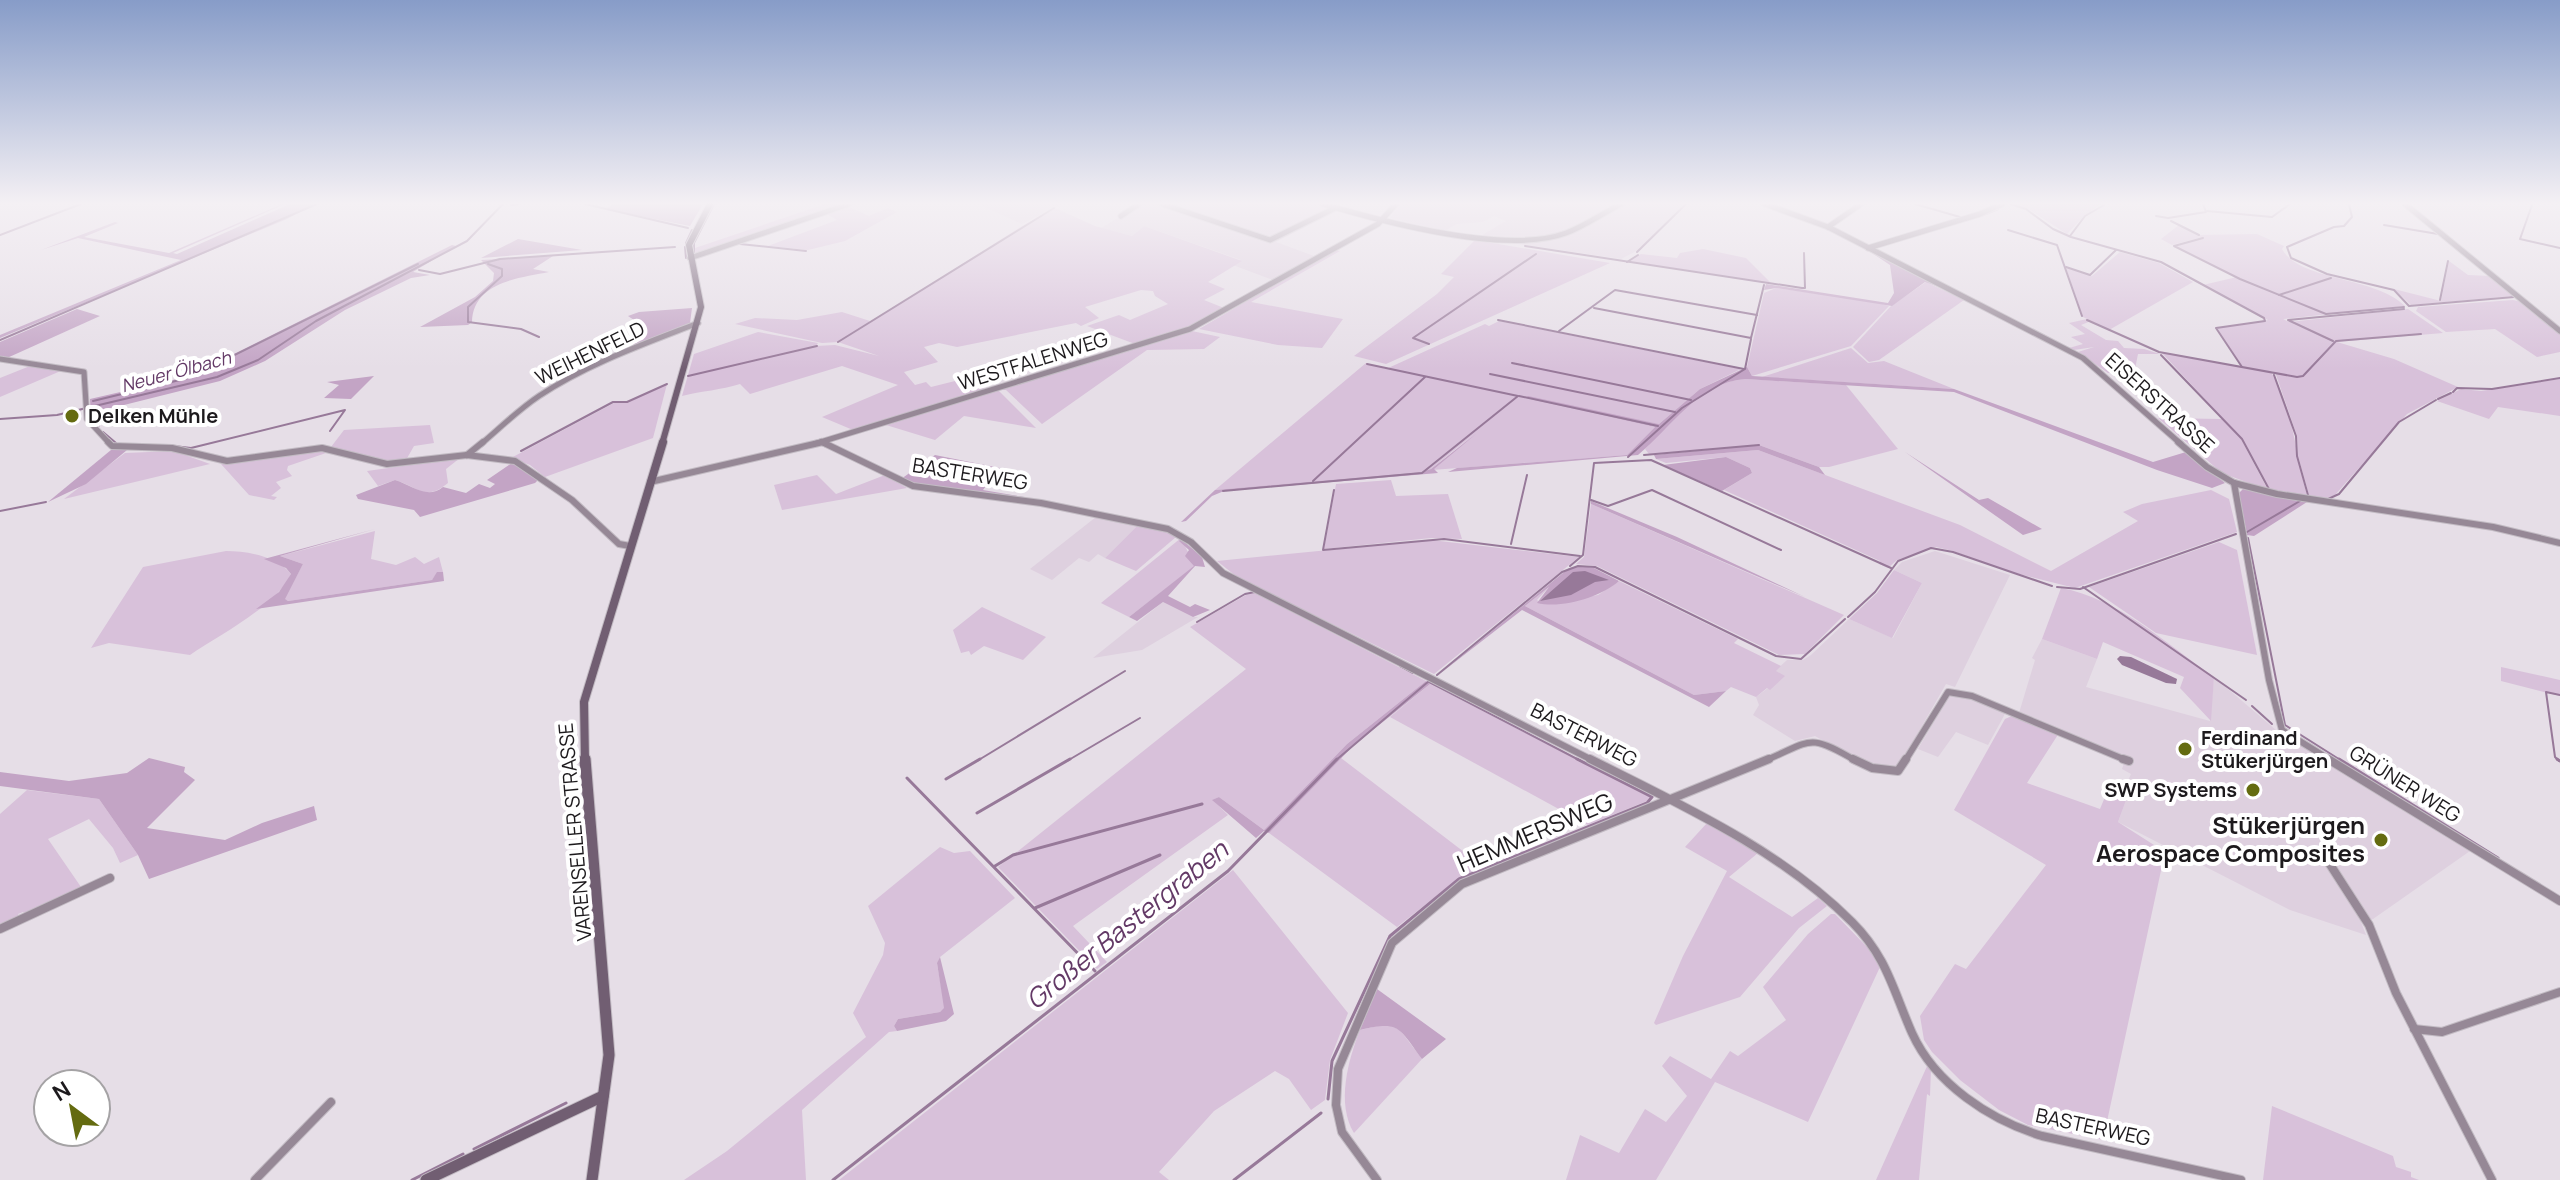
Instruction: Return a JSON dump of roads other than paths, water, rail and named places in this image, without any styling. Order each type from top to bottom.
[{"type":"main road","name":"VARENSELLER STRASSE","points":[[592,1180],[609,1055],[582,722],[589,682],[698,323],[700,302],[690,259]]},
{"type":"main road","points":[[426,1180],[603,1096]]},
{"type":"street","name":"WESTFALENWEG","points":[[650,482],[822,442],[1190,329],[1314,259]]},
{"type":"street","name":"EISERSTRASSE","points":[[1890,259],[2083,358],[2207,467],[2234,483],[2277,494],[2493,527],[2560,543]]},
{"type":"street","points":[[2472,259],[2560,331]]},
{"type":"street","name":"WEIHENFELD","points":[[467,455],[545,392],[624,352],[698,323]]},
{"type":"street","points":[[0,359],[84,372],[87,419],[107,442],[120,448],[172,448],[227,461],[322,448],[387,464],[467,455],[498,458],[527,466],[572,500],[619,544],[630,546]]},
{"type":"street","name":"BASTERWEG","points":[[822,442],[913,486],[1041,503],[1168,529],[1201,549],[1223,573],[1668,798],[1736,834],[1794,873],[1873,946],[1898,986],[1919,1046],[1952,1084],[1997,1118],[2038,1136],[2184,1164],[2241,1180]]},
{"type":"street","name":"GRÜNER WEG","points":[[2234,483],[2269,680],[2282,730],[2560,901]]},
{"type":"street","name":"HEMMERSWEG","points":[[1377,1180],[1342,1132],[1336,1105],[1337,1081],[1344,1050],[1392,943],[1462,884],[1787,751],[1805,740],[1818,740],[1879,772],[1898,771],[1948,692],[1956,691],[2129,761]]},
{"type":"street","points":[[2322,852],[2369,925],[2414,1029],[2492,1180]]},
{"type":"street","points":[[0,929],[110,878]]},
{"type":"street","points":[[2414,1029],[2442,1032],[2560,992]]},
{"type":"street","points":[[255,1180],[331,1102]]},
{"type":"waterway","points":[[0,340],[189,259]]},
{"type":"waterway","name":"Neuer Ölbach","points":[[0,419],[57,415],[217,377],[258,360],[316,321],[433,259]]},
{"type":"waterway","points":[[419,270],[440,274],[500,259]]},
{"type":"waterway","points":[[838,342],[972,259]]},
{"type":"waterway","points":[[1429,344],[1413,338],[1529,259]]},
{"type":"waterway","points":[[1611,259],[1628,262]]},
{"type":"waterway","points":[[1628,262],[1632,259]]},
{"type":"waterway","points":[[1628,262],[1805,288],[1804,259]]},
{"type":"waterway","points":[[2062,259],[2082,316]]},
{"type":"waterway","points":[[2066,267],[2090,275],[2107,259]]},
{"type":"waterway","points":[[2150,259],[2264,318],[2265,321],[2216,328],[2242,367]]},
{"type":"waterway","points":[[2200,259],[2279,295]]},
{"type":"waterway","points":[[2293,259],[2327,274],[2394,290],[2409,306],[2514,297]]},
{"type":"waterway","points":[[2440,300],[2448,261]]},
{"type":"waterway","points":[[93,401],[188,378],[418,264]]},
{"type":"waterway","points":[[488,264],[502,269],[502,276],[468,307],[468,322],[521,329],[539,337]]},
{"type":"waterway","points":[[2279,295],[2331,278]]},
{"type":"waterway","points":[[1757,315],[1764,285]]},
{"type":"waterway","points":[[1559,331],[1615,290],[1757,315]]},
{"type":"waterway","points":[[2279,295],[2326,314],[2404,307]]},
{"type":"waterway","points":[[1594,308],[1751,338],[1757,315]]},
{"type":"waterway","points":[[2333,341],[2288,320],[2404,309]]},
{"type":"waterway","points":[[1498,320],[1744,369]]},
{"type":"waterway","points":[[2087,320],[2159,352],[2297,377],[2303,376],[2336,341],[2421,334]]},
{"type":"waterway","points":[[1628,457],[1682,408],[1745,369],[1751,339]]},
{"type":"waterway","points":[[688,376],[817,346]]},
{"type":"waterway","points":[[2161,355],[2242,439],[2270,491]]},
{"type":"waterway","points":[[1512,363],[1691,400]]},
{"type":"waterway","points":[[1223,491],[1422,473],[1518,396],[1367,364]]},
{"type":"waterway","points":[[1490,374],[1675,412]]},
{"type":"waterway","points":[[2274,375],[2296,436],[2297,456],[2308,495]]},
{"type":"waterway","points":[[1313,481],[1425,377]]},
{"type":"waterway","name":"Großer Bastergraben","points":[[2453,392],[2457,388],[2492,389],[2560,378]]},
{"type":"waterway","points":[[521,451],[613,402],[627,402],[667,384]]},
{"type":"waterway","name":"Großer Bastergraben","points":[[2438,399],[2451,393]]},
{"type":"waterway","points":[[1519,396],[1658,426]]},
{"type":"waterway","name":"Großer Bastergraben","points":[[2328,499],[2339,494],[2399,422],[2436,400]]},
{"type":"waterway","points":[[174,446],[191,448],[345,410],[330,431]]},
{"type":"waterway","points":[[103,432],[116,443]]},
{"type":"waterway","points":[[1644,455],[1759,445]]},
{"type":"waterway","points":[[1570,566],[1583,555],[1594,463],[1651,460],[1891,568]]},
{"type":"waterway","points":[[1511,544],[1527,475]]},
{"type":"waterway","points":[[1334,490],[1323,550],[1444,539],[1580,556]]},
{"type":"waterway","points":[[1591,500],[1608,506],[1652,490],[1781,550]]},
{"type":"waterway","name":"Großer Bastergraben","points":[[2247,532],[2300,501]]},
{"type":"waterway","points":[[0,511],[46,502]]},
{"type":"waterway","name":"Großer Bastergraben","points":[[2084,588],[2236,534]]},
{"type":"waterway","points":[[2248,538],[2285,725],[2342,761]]},
{"type":"waterway","name":"Großer Bastergraben","points":[[1848,617],[1875,592],[1898,561],[1931,548],[1953,552],[2052,586]]},
{"type":"waterway","name":"Großer Bastergraben","points":[[1437,675],[1562,572],[1578,566],[1595,567],[1776,656],[1801,659],[1845,619]]},
{"type":"waterway","name":"Großer Bastergraben","points":[[2057,587],[2084,588]]},
{"type":"waterway","points":[[2084,588],[2246,700]]},
{"type":"waterway","points":[[1197,622],[1245,594],[1255,592]]},
{"type":"waterway","points":[[1400,666],[1413,673]]},
{"type":"waterway","points":[[977,761],[1125,671]]},
{"type":"waterway","name":"Großer Bastergraben","points":[[1335,761],[1429,681]]},
{"type":"waterway","points":[[1429,682],[1581,761]]},
{"type":"waterway","points":[[2557,759],[2546,692],[2560,695]]},
{"type":"waterway","points":[[2252,706],[2272,724]]},
{"type":"waterway","points":[[1067,761],[1140,718]]},
{"type":"waterway","points":[[946,779],[980,759]]},
{"type":"waterway","points":[[977,813],[1070,759]]},
{"type":"waterway","points":[[1328,1099],[1332,1061],[1390,936],[1459,879],[1647,803],[1652,797],[1577,759]]},
{"type":"waterway","points":[[2339,759],[2498,858]]},
{"type":"waterway","name":"Großer Bastergraben","points":[[833,1180],[1228,871],[1335,761]]},
{"type":"waterway","points":[[907,778],[1095,971]]},
{"type":"waterway","points":[[995,866],[1013,855],[1202,804]]},
{"type":"waterway","points":[[1035,908],[1160,855]]},
{"type":"waterway","points":[[474,1149],[566,1103]]},
{"type":"waterway","points":[[1234,1180],[1321,1113]]},
{"type":"waterway","points":[[412,1180],[463,1154]]},
{"type":"place","name":"Delken Mühle","points":[[72,416]]},
{"type":"place","name":"Ferdinand Stükerjürgen","points":[[2185,749]]},
{"type":"place","name":"SWP Systems","points":[[2253,790]]},
{"type":"place","name":"Stükerjürgen Aerospace Composites","points":[[2381,840]]}]
